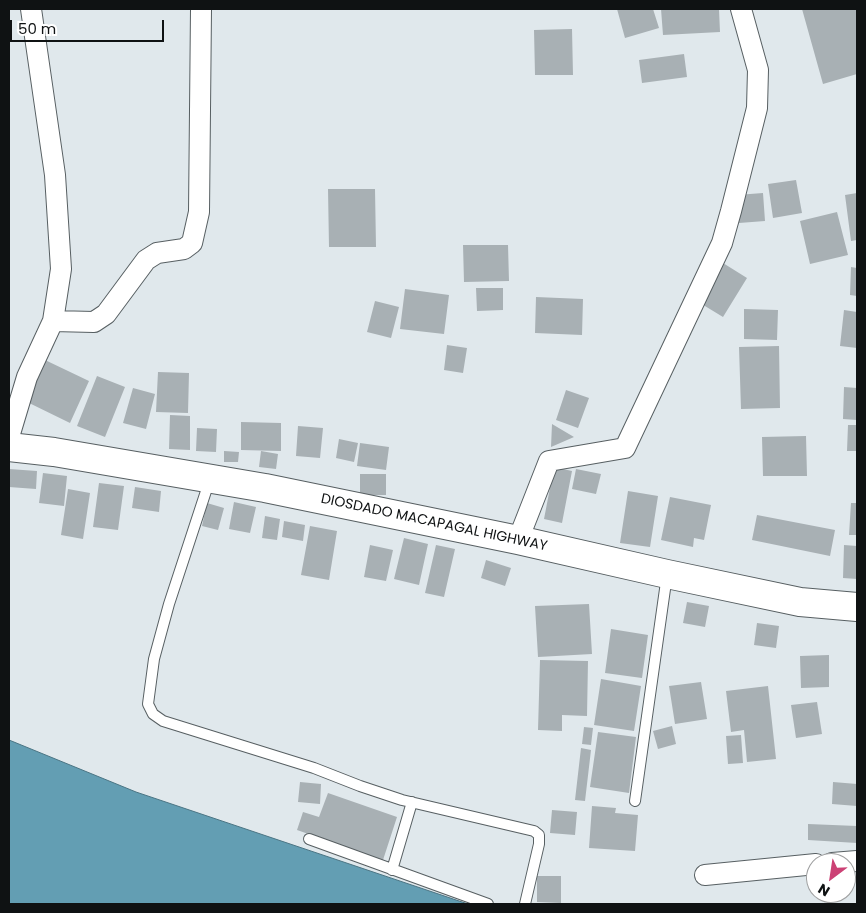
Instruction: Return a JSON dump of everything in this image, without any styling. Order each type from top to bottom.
[{"type":"highway","name":"DIOSDADO MACAPAGAL HIGHWAY","points":[[9,447],[54,452],[210,478],[518,540],[800,602],[857,607]]},
{"type":"street","points":[[9,437],[27,377],[53,321],[61,268],[55,175],[32,9]]},
{"type":"street","points":[[53,321],[94,322],[106,314],[146,260],[157,253],[184,250],[192,243],[199,212],[201,9]]},
{"type":"street","points":[[518,540],[549,461],[625,448],[722,243],[757,108],[758,70],[741,9]]},
{"type":"street","points":[[705,875],[806,865]]},
{"type":"lane","points":[[210,478],[169,604],[154,660],[148,704],[153,714],[163,721],[314,768],[360,786],[412,802],[534,831],[539,835],[538,844],[525,904]]},
{"type":"lane","points":[[635,801],[667,574]]},
{"type":"lane","points":[[392,870],[412,802]]},
{"type":"lane","points":[[309,839],[488,904]]},
{"type":"water","points":[[9,740],[136,792],[468,904],[9,904]]},
{"type":"building","points":[[617,9],[653,9],[659,28],[625,38]]},
{"type":"building","points":[[661,9],[719,9],[720,32],[663,35]]},
{"type":"building","points":[[802,9],[857,9],[857,74],[823,84]]},
{"type":"building","points":[[572,29],[573,75],[535,75],[534,30]]},
{"type":"building","points":[[684,54],[687,77],[642,83],[639,60]]},
{"type":"building","points":[[796,180],[802,213],[773,218],[768,184]]},
{"type":"building","points":[[328,189],[375,189],[376,247],[329,247]]},
{"type":"building","points":[[763,193],[765,221],[739,223],[737,195]]},
{"type":"building","points":[[857,193],[857,240],[851,241],[845,195]]},
{"type":"building","points":[[837,212],[848,255],[810,264],[800,221]]},
{"type":"building","points":[[463,245],[508,245],[509,281],[464,282]]},
{"type":"building","points":[[723,263],[747,278],[723,317],[700,303]]},
{"type":"building","points":[[851,267],[857,268],[857,296],[850,295]]},
{"type":"building","points":[[476,288],[503,288],[503,310],[477,311]]},
{"type":"building","points":[[405,289],[449,295],[444,334],[400,329]]},
{"type":"building","points":[[536,297],[583,299],[582,335],[535,333]]},
{"type":"building","points":[[375,301],[399,307],[391,338],[367,332]]},
{"type":"building","points":[[744,309],[778,310],[777,340],[744,339]]},
{"type":"building","points":[[844,310],[857,312],[857,348],[840,346]]},
{"type":"building","points":[[447,345],[467,348],[463,373],[444,370]]},
{"type":"building","points":[[779,346],[780,408],[741,409],[739,347]]},
{"type":"building","points":[[45,360],[89,381],[70,423],[25,401]]},
{"type":"building","points":[[158,372],[189,373],[188,413],[156,412]]},
{"type":"building","points":[[97,376],[125,387],[105,437],[77,426]]},
{"type":"building","points":[[844,387],[857,388],[857,420],[843,419]]},
{"type":"building","points":[[133,388],[155,394],[146,429],[123,423]]},
{"type":"building","points":[[566,390],[589,398],[578,428],[556,420]]},
{"type":"building","points":[[170,415],[190,416],[190,450],[169,449]]},
{"type":"building","points":[[241,422],[281,423],[281,451],[241,450]]},
{"type":"building","points":[[552,424],[574,437],[551,447]]},
{"type":"building","points":[[848,425],[857,425],[857,451],[847,451]]},
{"type":"building","points":[[298,426],[323,428],[320,458],[296,456]]},
{"type":"building","points":[[197,428],[217,429],[216,452],[196,451]]},
{"type":"building","points":[[806,436],[807,476],[763,476],[762,437]]},
{"type":"building","points":[[339,439],[358,443],[354,462],[336,458]]},
{"type":"building","points":[[360,443],[389,447],[386,470],[357,466]]},
{"type":"building","points":[[224,451],[239,452],[238,462],[224,462]]},
{"type":"building","points":[[261,451],[278,454],[276,469],[259,467]]},
{"type":"building","points":[[554,467],[572,471],[562,523],[544,519]]},
{"type":"building","points":[[9,469],[37,471],[36,489],[9,487]]},
{"type":"building","points":[[576,469],[601,474],[596,494],[572,489]]},
{"type":"building","points":[[43,473],[67,476],[64,506],[39,503]]},
{"type":"building","points":[[360,474],[386,474],[386,495],[360,495]]},
{"type":"building","points":[[99,483],[124,486],[118,530],[93,527]]},
{"type":"building","points":[[135,487],[161,491],[159,512],[132,508]]},
{"type":"building","points":[[68,489],[90,493],[83,539],[61,535]]},
{"type":"building","points":[[628,491],[658,496],[650,547],[620,543]]},
{"type":"building","points":[[670,497],[711,505],[704,540],[694,538],[693,547],[661,540]]},
{"type":"building","points":[[234,502],[256,507],[250,533],[229,529]]},
{"type":"building","points":[[207,503],[224,508],[218,530],[202,526]]},
{"type":"building","points":[[851,503],[857,503],[857,535],[849,535]]},
{"type":"building","points":[[757,515],[835,530],[830,556],[752,540]]},
{"type":"building","points":[[265,516],[280,519],[277,540],[262,538]]},
{"type":"building","points":[[284,521],[305,525],[303,541],[282,537]]},
{"type":"building","points":[[310,526],[337,531],[329,580],[301,575]]},
{"type":"building","points":[[404,538],[428,544],[419,585],[394,579]]},
{"type":"building","points":[[370,545],[393,550],[386,581],[364,577]]},
{"type":"building","points":[[436,545],[455,549],[444,597],[425,593]]},
{"type":"building","points":[[844,545],[857,546],[857,579],[843,578]]},
{"type":"building","points":[[486,560],[511,568],[505,586],[481,578]]},
{"type":"building","points":[[687,602],[709,606],[705,627],[683,623]]},
{"type":"building","points":[[589,604],[592,654],[538,657],[535,606]]},
{"type":"building","points":[[757,623],[779,626],[776,648],[754,645]]},
{"type":"building","points":[[611,629],[648,635],[642,678],[605,673]]},
{"type":"building","points":[[829,655],[829,687],[801,688],[800,656]]},
{"type":"building","points":[[540,660],[588,661],[587,716],[562,715],[562,731],[538,730]]},
{"type":"building","points":[[601,679],[641,686],[634,731],[594,725]]},
{"type":"building","points":[[701,682],[707,719],[675,724],[669,686]]},
{"type":"building","points":[[768,686],[776,759],[747,762],[744,730],[731,732],[726,691]]},
{"type":"building","points":[[817,702],[822,734],[796,738],[791,705]]},
{"type":"building","points":[[672,726],[676,744],[658,749],[653,731]]},
{"type":"building","points":[[584,727],[593,728],[591,745],[582,744]]},
{"type":"building","points":[[598,732],[636,737],[629,793],[590,787]]},
{"type":"building","points":[[741,735],[743,763],[728,764],[726,736]]},
{"type":"building","points":[[581,748],[591,750],[585,801],[575,800]]},
{"type":"building","points":[[300,782],[321,784],[320,804],[298,802]]},
{"type":"building","points":[[833,782],[857,784],[857,806],[832,804]]},
{"type":"building","points":[[328,793],[397,817],[383,860],[297,830],[303,812],[319,817]]},
{"type":"building","points":[[592,806],[616,808],[615,813],[638,815],[635,851],[589,848]]},
{"type":"building","points":[[552,810],[577,812],[575,835],[550,833]]},
{"type":"building","points":[[808,824],[857,826],[857,843],[808,840]]},
{"type":"building","points":[[537,876],[561,876],[561,903],[537,902]]}]
